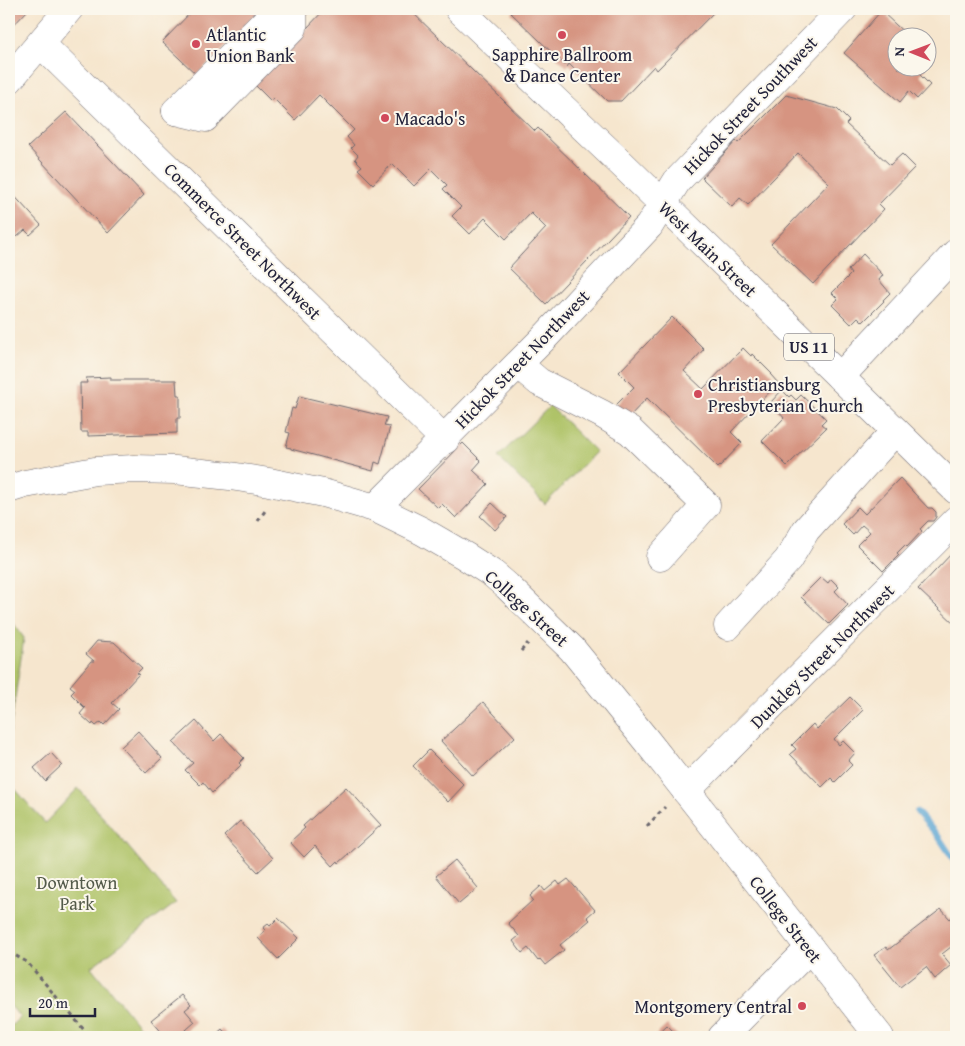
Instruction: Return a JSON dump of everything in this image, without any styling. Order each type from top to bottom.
[{"type":"street","points":[[9,80],[69,9]]},
{"type":"street","points":[[176,112],[278,9]]},
{"type":"street","points":[[176,112],[195,108],[282,21],[287,9]]},
{"type":"street","points":[[176,112],[205,118],[293,28],[294,9]]},
{"type":"street","name":"West Main Street","points":[[459,9],[956,490]]},
{"type":"street","name":"Hickok Street Southwest","points":[[662,204],[677,181],[843,9]]},
{"type":"street","name":"Commerce Street Northwest","points":[[41,44],[445,440]]},
{"type":"street","name":"Hickok Street Northwest","points":[[376,508],[519,365],[649,226],[662,204]]},
{"type":"street","points":[[840,377],[956,253]]},
{"type":"street","points":[[519,365],[539,382],[602,414],[630,431],[706,505],[660,557]]},
{"type":"street","points":[[728,626],[788,560],[806,530],[895,431]]},
{"type":"street","name":"College Street","points":[[9,489],[25,484],[94,471],[134,469],[175,470],[269,482],[323,493],[376,508],[466,556],[507,586],[572,649],[880,1037]]},
{"type":"street","name":"Dunkley Street Northwest","points":[[686,791],[956,520]]},
{"type":"street","points":[[722,1037],[810,948]]},
{"type":"path","points":[[258,521],[265,511]]},
{"type":"path","points":[[521,651],[528,643]]},
{"type":"path","points":[[648,826],[665,807]]},
{"type":"path","points":[[9,952],[28,962],[90,1037]]},
{"type":"green space","points":[[550,406],[596,452],[545,504],[498,457]]},
{"type":"green space","points":[[9,617],[24,638],[9,738]]},
{"type":"green space","name":"Downtown Park","points":[[9,782],[45,823],[78,788],[176,903],[91,967],[148,1037],[9,1037],[9,1028],[20,1017],[9,1004]]},
{"type":"building","points":[[9,9],[29,9],[9,30]]},
{"type":"building","name":"Atlantic Union Bank","points":[[194,9],[262,9],[197,75],[162,42]]},
{"type":"building","points":[[325,9],[409,9],[535,131],[538,128],[629,217],[546,304],[509,268],[546,228],[531,213],[506,239],[485,218],[470,234],[452,216],[461,207],[443,189],[447,185],[431,169],[414,186],[392,164],[373,184],[358,169],[362,166],[355,159],[358,155],[351,148],[354,145],[347,137],[354,130],[319,95],[295,120],[273,98],[271,101],[254,84]]},
{"type":"building","points":[[515,9],[717,9],[657,70],[654,66],[621,101],[607,101],[569,64],[567,67],[511,13]]},
{"type":"building","points":[[881,11],[899,28],[888,28],[888,78],[923,78],[930,85],[917,99],[909,91],[900,102],[844,53]]},
{"type":"building","points":[[786,95],[837,109],[849,121],[846,124],[890,165],[902,154],[915,167],[879,204],[884,209],[813,284],[771,244],[829,183],[798,153],[748,205],[740,198],[732,207],[702,178],[736,141],[738,143]]},
{"type":"building","points":[[66,112],[144,195],[108,233],[28,147]]},
{"type":"building","points":[[9,190],[41,225],[30,235],[25,230],[17,237],[9,228]]},
{"type":"building","points":[[863,254],[883,275],[879,280],[890,293],[863,322],[858,317],[851,324],[832,305],[838,299],[832,293],[851,274],[848,270]]},
{"type":"building","name":"Christiansburg Presbyterian Church","points":[[672,317],[704,349],[684,371],[703,389],[743,348],[751,356],[752,354],[772,374],[778,383],[731,432],[742,443],[718,468],[647,398],[627,419],[614,407],[634,387],[619,372]]},
{"type":"building","points":[[111,377],[111,380],[176,380],[177,395],[180,395],[180,418],[177,418],[177,433],[88,436],[88,432],[81,432],[80,383],[87,383],[86,378]]},
{"type":"building","points":[[782,390],[789,397],[791,395],[796,400],[801,395],[826,419],[821,424],[826,428],[787,466],[762,441],[784,418],[771,402]]},
{"type":"building","points":[[299,396],[387,417],[384,426],[390,427],[380,464],[375,462],[373,471],[286,447],[290,433],[286,432],[292,408],[295,409]]},
{"type":"building","points":[[463,443],[481,461],[473,470],[488,484],[456,518],[442,504],[438,508],[418,489]]},
{"type":"building","points":[[900,478],[928,508],[932,508],[936,512],[936,517],[933,521],[928,521],[920,529],[922,531],[907,547],[905,545],[897,553],[899,555],[883,571],[857,545],[870,532],[862,525],[853,535],[842,524],[858,507],[865,514]]},
{"type":"building","points":[[492,503],[507,517],[495,530],[480,516]]},
{"type":"building","points":[[953,552],[956,555],[956,625],[918,589]]},
{"type":"building","points":[[821,577],[828,583],[831,579],[839,587],[835,591],[848,605],[829,624],[801,597]]},
{"type":"building","points":[[97,641],[114,642],[142,668],[137,673],[139,674],[112,703],[119,709],[104,725],[101,722],[96,726],[93,723],[92,725],[80,714],[85,708],[71,694],[75,690],[70,686],[91,661],[94,661],[86,654]]},
{"type":"building","points":[[850,697],[863,710],[834,739],[839,745],[843,741],[855,753],[848,761],[852,765],[835,782],[831,778],[822,787],[790,754],[796,749],[792,745],[813,724],[817,729]]},
{"type":"building","points":[[483,702],[515,737],[473,776],[441,741]]},
{"type":"building","points":[[196,721],[214,741],[221,734],[244,758],[239,763],[241,765],[212,793],[203,782],[200,785],[185,770],[193,763],[173,742]]},
{"type":"building","points":[[138,731],[162,758],[146,773],[121,747]]},
{"type":"building","points":[[429,750],[464,785],[448,802],[413,766]]},
{"type":"building","points":[[51,753],[62,765],[45,781],[34,768]]},
{"type":"building","points":[[346,787],[381,825],[339,863],[338,861],[333,866],[315,846],[304,857],[290,842],[305,828],[303,826]]},
{"type":"building","points":[[240,821],[273,858],[258,872],[224,836]]},
{"type":"building","points":[[455,860],[478,888],[459,904],[436,876]]},
{"type":"building","points":[[568,879],[595,910],[587,917],[590,920],[560,945],[564,950],[545,965],[540,959],[538,961],[528,948],[522,953],[513,941],[519,936],[508,923],[533,900],[530,896],[541,886],[545,891],[557,881],[560,885]]},
{"type":"building","points":[[941,909],[950,919],[954,916],[956,919],[956,943],[942,954],[951,965],[935,979],[926,967],[900,987],[874,955],[886,947],[888,950]]},
{"type":"building","points":[[278,918],[299,938],[278,959],[258,938],[265,930],[263,928],[268,924],[270,926]]},
{"type":"building","points":[[182,995],[191,1005],[185,1010],[195,1022],[178,1037],[166,1037],[151,1020]]},
{"type":"building","points":[[667,1025],[679,1037],[654,1037]]},
{"type":"building","points":[[222,1029],[229,1037],[213,1037]]},
{"type":"waterway","points":[[917,812],[938,836],[956,863]]},
{"type":"place","name":"Sapphire Ballroom & Dance Center","points":[[562,35]]},
{"type":"place","name":"Atlantic Union Bank","points":[[196,44]]},
{"type":"place","name":"Macado's","points":[[385,118]]},
{"type":"place","name":"Christiansburg Presbyterian Church","points":[[698,394]]},
{"type":"place","name":"Montgomery Central","points":[[802,1006]]}]
